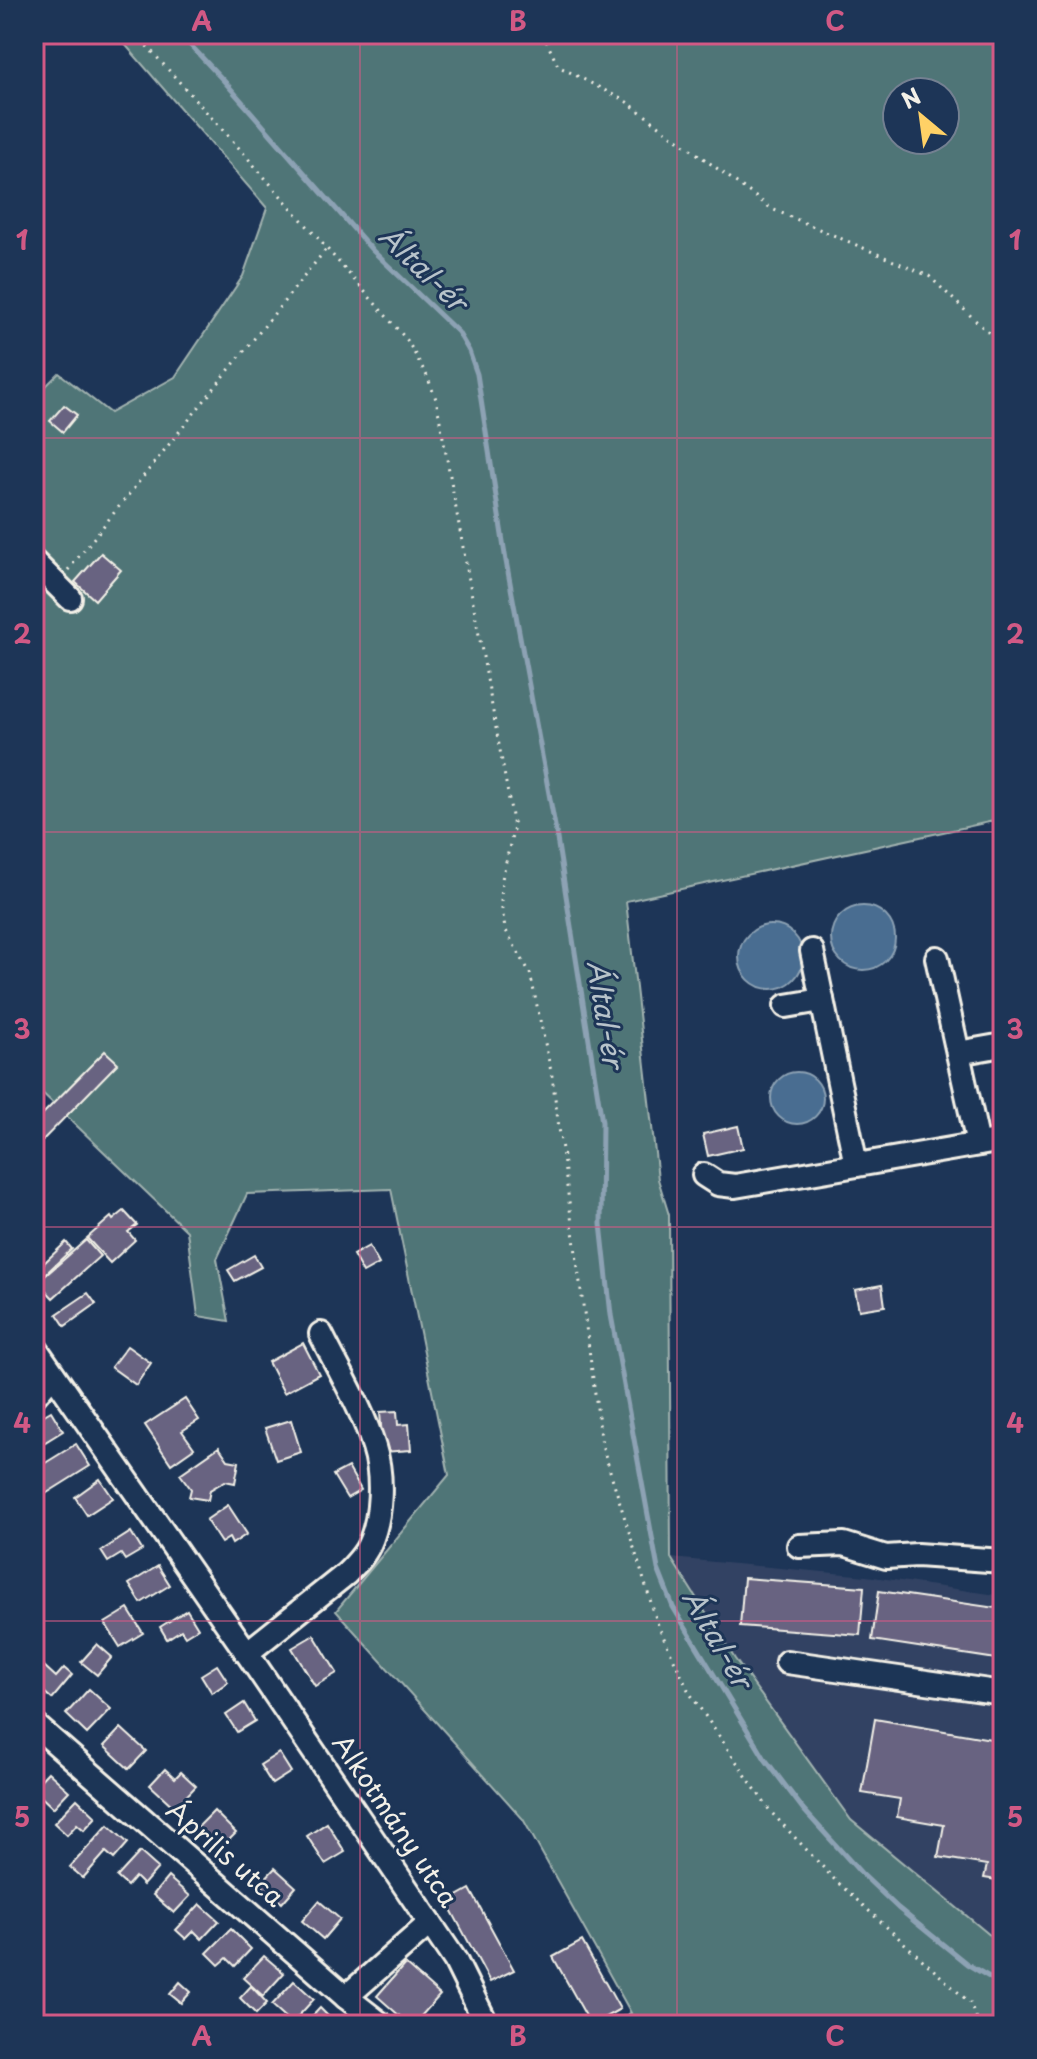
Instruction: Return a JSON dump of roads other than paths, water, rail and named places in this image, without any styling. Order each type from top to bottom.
[{"type":"street","points":[[34,562],[63,591]]},
{"type":"street","points":[[812,951],[856,1165]]},
{"type":"street","points":[[937,958],[978,1144]]},
{"type":"street","points":[[786,1006],[822,1000]]},
{"type":"street","points":[[958,1053],[1003,1045]]},
{"type":"street","points":[[704,1175],[718,1184],[735,1186],[1003,1140]]},
{"type":"street","points":[[247,1653],[346,1574],[369,1545],[376,1525],[379,1477],[375,1449],[321,1334]]},
{"type":"street","name":"Alkotmány utca","points":[[34,1346],[455,1960],[487,2025]]},
{"type":"street","points":[[34,1396],[53,1374]]},
{"type":"street","points":[[799,1546],[844,1544],[886,1557],[917,1555],[1003,1561]]},
{"type":"street","points":[[787,1662],[1003,1693]]},
{"type":"street","name":"Április utca","points":[[34,1724],[382,2025]]},
{"type":"street","points":[[346,1997],[430,1923]]},
{"type":"waterway","name":"Által-ér","points":[[180,34],[373,251],[458,332],[477,374],[506,561],[555,826],[602,1122],[601,1224],[611,1315],[658,1569],[673,1607],[765,1759],[803,1809],[861,1873],[898,1908],[967,1964],[1003,1985]]}]
